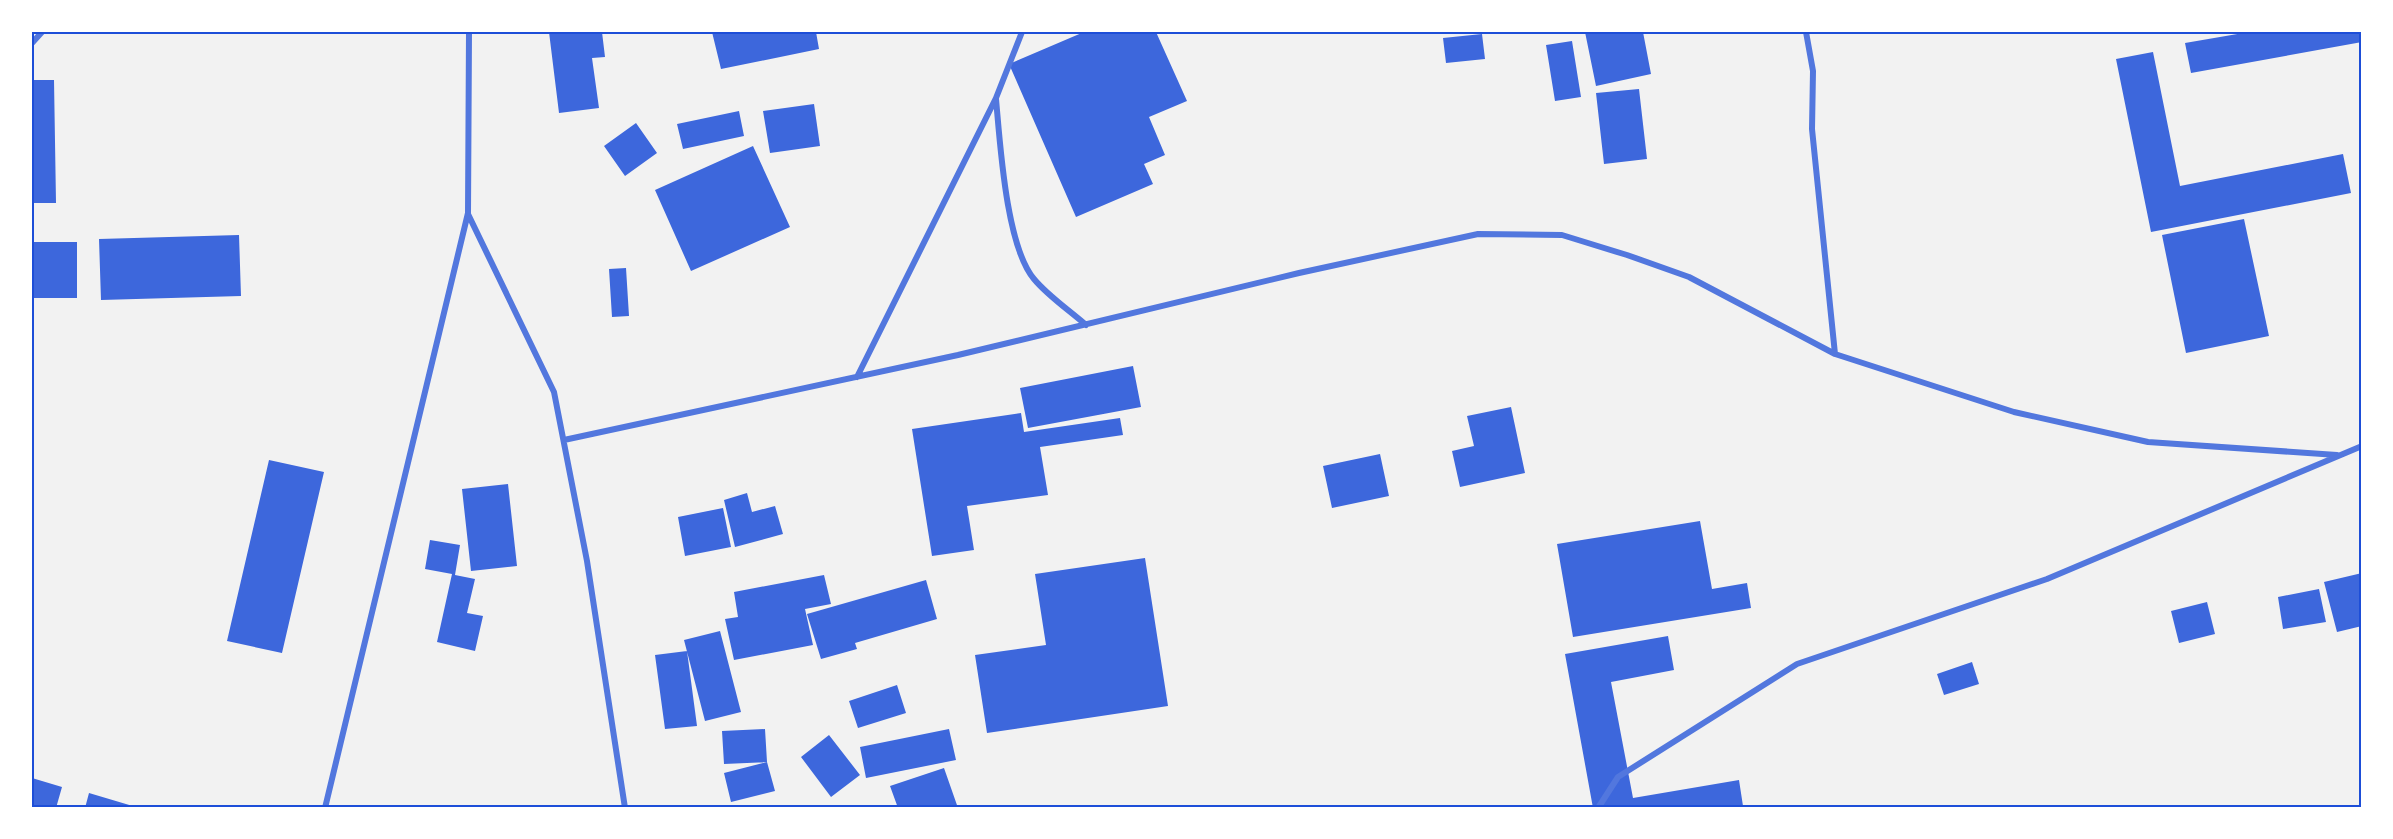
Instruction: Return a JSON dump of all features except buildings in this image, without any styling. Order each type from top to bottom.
[{"type":"street","points":[[32,43],[42,32]]},
{"type":"street","points":[[325,807],[468,213],[469,32]]},
{"type":"street","points":[[857,377],[996,98],[1022,32]]},
{"type":"street","points":[[1806,32],[1813,71],[1812,129],[1835,354]]},
{"type":"street","points":[[996,98],[1002,164],[1015,236],[1033,278],[1086,325]]},
{"type":"street","points":[[468,213],[554,392],[587,561],[626,807]]},
{"type":"street","points":[[564,440],[857,377],[1086,325],[1299,273],[1478,234],[1562,235],[1689,277],[1835,354],[2014,412],[2148,442],[2337,455]]},
{"type":"street","points":[[1598,807],[1618,777],[1797,664],[2046,579],[2361,446]]}]
